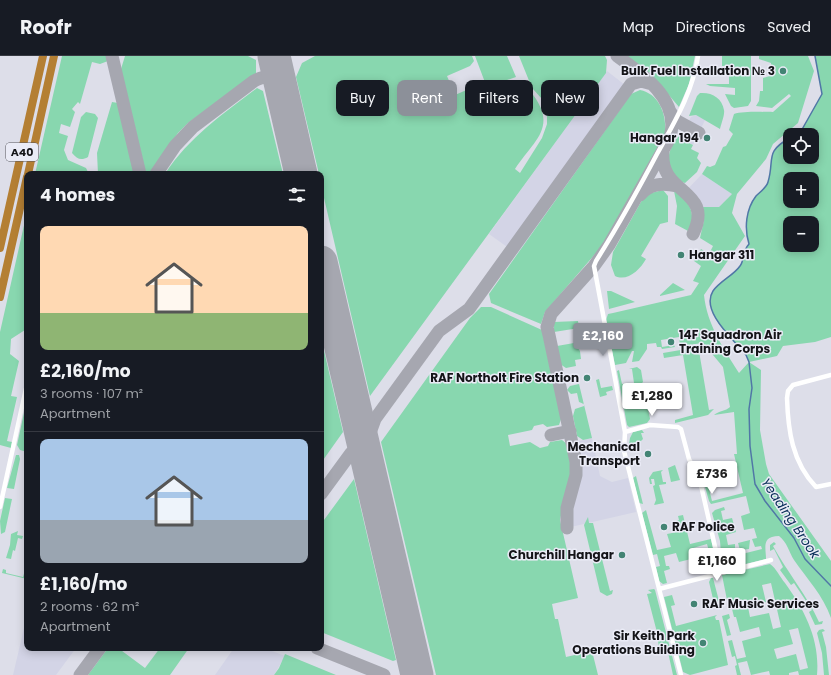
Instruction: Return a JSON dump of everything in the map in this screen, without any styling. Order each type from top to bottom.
[{"type":"highway","name":"A40","points":[[0,248],[43,56]]},
{"type":"highway","name":"A40","points":[[29,171],[54,56]]},
{"type":"highway","name":"A40","points":[[0,297],[24,190]]},
{"type":"street","points":[[681,675],[624,451],[625,432],[594,265],[681,110],[692,84],[698,56]]},
{"type":"street","points":[[831,375],[793,385],[788,391],[787,398],[790,437],[797,459],[816,487],[831,484]]},
{"type":"street","points":[[0,507],[24,398]]},
{"type":"street","points":[[625,432],[650,425],[678,427],[681,429],[689,459],[700,481],[721,573]]},
{"type":"street","points":[[658,588],[771,560]]},
{"type":"shaded area","points":[[607,71],[634,92],[517,254],[489,234],[574,116],[599,116],[599,82]]},
{"type":"shaded area","points":[[696,115],[705,120],[693,145],[683,140],[681,136],[691,117]]},
{"type":"shaded area","points":[[702,174],[732,194],[719,207],[696,207],[694,201],[685,192]]},
{"type":"shaded area","points":[[592,438],[600,476],[612,482],[628,478],[636,512],[562,529],[560,520],[570,460],[567,444]]},
{"type":"shaded area","points":[[24,628],[24,651],[74,651],[56,675],[13,675]]},
{"type":"shaded area","points":[[232,651],[272,651],[285,656],[274,675],[215,675]]},
{"type":"green space","points":[[62,56],[107,56],[108,61],[100,64],[92,62],[80,104],[78,102],[72,109],[75,112],[70,127],[61,124],[59,133],[68,136],[64,150],[68,160],[86,168],[88,171],[36,171]]},
{"type":"green space","points":[[125,56],[248,56],[256,60],[256,74],[188,123],[178,133],[151,171],[145,171],[121,69]]},
{"type":"green space","points":[[315,56],[472,56],[474,61],[470,66],[447,76],[449,80],[397,80],[397,116],[457,116],[457,94],[465,91],[465,116],[533,116],[533,95],[541,109],[543,124],[536,142],[515,169],[520,173],[542,138],[547,124],[547,116],[575,116],[370,396],[324,198],[324,171],[318,171],[296,77],[302,63]]},
{"type":"green space","points":[[475,56],[507,56],[516,77],[507,80],[484,80]]},
{"type":"green space","points":[[519,56],[605,56],[607,60],[606,73],[599,83],[599,80],[541,80],[541,98],[533,89],[533,80],[529,80]]},
{"type":"green space","points":[[625,56],[695,56],[689,84],[679,107],[650,73]]},
{"type":"green space","points":[[722,56],[751,56],[751,101],[748,106],[734,108],[731,106],[725,94],[735,95],[735,88],[710,86],[706,84],[729,84],[729,66],[722,66]]},
{"type":"green space","points":[[759,56],[808,56],[814,71],[798,123],[792,128],[783,128],[783,136],[773,144],[766,159],[737,194],[732,213],[745,236],[704,295],[712,327],[739,373],[749,362],[761,370],[760,430],[766,464],[769,474],[831,561],[831,618],[824,602],[794,560],[782,538],[779,536],[769,538],[767,540],[765,547],[766,559],[729,568],[724,565],[723,561],[726,558],[762,549],[761,546],[755,547],[752,539],[757,538],[754,528],[744,530],[741,516],[750,513],[746,496],[711,504],[705,487],[708,485],[712,501],[743,493],[734,454],[737,454],[734,412],[714,415],[730,407],[723,367],[703,343],[680,346],[679,337],[661,340],[662,347],[674,345],[675,347],[662,349],[661,347],[657,347],[656,343],[647,344],[647,349],[639,361],[632,362],[634,351],[632,351],[626,363],[615,365],[606,320],[608,314],[691,295],[699,283],[693,281],[701,266],[694,261],[701,249],[709,254],[713,246],[700,238],[704,220],[703,207],[719,207],[732,194],[702,174],[707,166],[710,167],[715,165],[723,147],[726,146],[733,134],[729,130],[734,114],[748,112],[773,112],[791,96],[789,94],[772,108],[756,106],[759,101],[760,91],[763,91],[763,78],[770,76],[771,63],[759,59]]},
{"type":"green space","points":[[815,56],[831,56],[831,337],[815,342],[783,346],[777,356],[749,362],[746,355],[726,333],[714,316],[710,299],[716,287],[741,264],[745,250],[749,244],[746,225],[748,213],[756,196],[765,188],[767,184],[773,152],[783,142],[783,164],[819,164],[819,128],[803,128],[822,94]]},
{"type":"green space","points":[[257,88],[263,91],[282,171],[167,171],[174,161],[196,137]]},
{"type":"green space","points":[[640,90],[653,96],[661,107],[665,120],[665,134],[602,246],[545,312],[541,324],[491,303],[489,294],[631,94]]},
{"type":"green space","points":[[700,93],[712,95],[721,102],[724,112],[720,129],[696,115],[689,116],[697,96]]},
{"type":"green space","points":[[112,102],[118,103],[133,171],[98,171],[97,153]]},
{"type":"green space","points":[[86,112],[95,114],[98,118],[88,157],[81,159],[77,158],[72,153],[81,117]]},
{"type":"green space","points":[[681,136],[683,140],[693,145],[691,149],[699,153],[697,158],[701,163],[697,172],[685,183],[680,182],[674,176],[671,172],[669,164],[671,148],[677,137]]},
{"type":"green space","points":[[663,190],[668,196],[668,222],[660,224],[641,256],[646,259],[637,271],[624,277],[615,276],[611,265],[613,252],[642,200],[651,193]]},
{"type":"green space","points":[[674,191],[688,203],[692,213],[692,225],[690,232],[675,224],[677,206]]},
{"type":"green space","points":[[24,225],[24,331],[11,339],[10,354],[19,361],[11,396],[17,397],[7,441],[12,442],[11,448],[0,445],[0,332]]},
{"type":"green space","points":[[673,283],[685,290],[660,296],[660,295]]},
{"type":"green space","points":[[607,291],[611,291],[635,302],[609,309]]},
{"type":"green space","points":[[481,307],[491,307],[542,330],[561,419],[559,425],[547,427],[543,424],[534,426],[532,430],[508,435],[510,446],[530,442],[540,448],[548,446],[550,442],[562,440],[567,444],[570,460],[570,475],[560,520],[578,598],[552,604],[555,619],[558,619],[566,657],[592,651],[598,675],[436,675],[381,442],[470,318]]},
{"type":"green space","points":[[578,321],[579,328],[554,332],[554,322]]},
{"type":"green space","points":[[574,343],[580,351],[581,359],[575,360],[576,366],[566,368],[560,364],[557,346]]},
{"type":"green space","points":[[698,347],[703,350],[699,351],[709,410],[714,409],[708,415],[675,423],[675,420],[693,415],[683,355],[664,358],[663,353]]},
{"type":"green space","points":[[324,351],[343,432],[324,459]]},
{"type":"green space","points":[[637,367],[641,370],[643,382],[639,386],[640,392],[637,393],[639,403],[642,403],[643,408],[648,409],[650,419],[647,423],[629,427],[627,425],[617,371],[619,370],[622,384],[634,383],[632,369],[629,369]]},
{"type":"green space","points":[[599,379],[601,388],[612,386],[613,390],[606,392],[607,395],[600,397],[596,380]]},
{"type":"green space","points":[[579,384],[584,404],[579,402],[577,393],[571,394],[567,390],[570,386]]},
{"type":"green space","points":[[584,405],[592,438],[583,440],[577,436],[573,416],[575,409]]},
{"type":"green space","points":[[24,413],[24,451],[20,450],[17,445]]},
{"type":"green space","points":[[642,430],[644,433],[641,433],[643,439],[641,441],[629,444],[633,432]]},
{"type":"green space","points":[[16,455],[19,455],[20,459],[14,489],[7,488]]},
{"type":"green space","points":[[675,465],[680,480],[671,482],[668,468]]},
{"type":"green space","points":[[663,470],[661,472],[663,482],[666,482],[666,484],[659,485],[664,503],[654,505],[656,500],[653,486],[655,485],[654,479],[651,479],[652,484],[650,484],[649,478],[653,472]]},
{"type":"green space","points":[[636,476],[643,504],[639,503],[633,478]]},
{"type":"green space","points":[[354,479],[396,660],[393,661],[324,633],[324,520]]},
{"type":"green space","points":[[5,498],[12,499],[5,532],[1,534],[0,521]]},
{"type":"green space","points":[[724,507],[725,510],[721,511],[723,520],[732,518],[736,532],[726,535],[728,545],[735,544],[735,553],[725,555],[721,553],[720,541],[712,513],[715,510]]},
{"type":"green space","points":[[646,510],[657,550],[671,547],[667,534],[677,532],[675,522],[679,520],[678,516],[683,515],[690,544],[711,539],[714,553],[710,555],[707,544],[693,548],[695,558],[679,562],[676,553],[664,556],[666,566],[669,566],[670,569],[664,571],[667,583],[663,584],[659,581],[656,567],[660,566],[657,554],[653,555],[642,513]]},
{"type":"green space","points":[[588,517],[589,523],[593,523],[610,591],[613,590],[612,594],[607,596],[600,592],[584,525]]},
{"type":"green space","points":[[18,531],[17,535],[23,536],[22,539],[18,538],[15,551],[13,550],[11,559],[6,558],[10,545],[11,534]]},
{"type":"green space","points":[[750,540],[749,549],[740,550],[738,543]]},
{"type":"green space","points":[[774,542],[776,544],[773,546],[809,602],[819,622],[823,621],[822,624],[815,625],[809,612],[812,610],[794,583],[791,585],[780,570],[783,567],[774,549],[770,551],[770,545]]},
{"type":"green space","points":[[770,564],[774,568],[793,594],[810,627],[816,650],[817,675],[799,675],[798,671],[789,673],[789,675],[770,675],[769,671],[751,675],[747,661],[738,663],[741,675],[737,675],[735,656],[732,657],[728,641],[732,640],[737,659],[746,657],[742,641],[761,636],[759,627],[740,632],[732,609],[729,610],[722,575]],"holes":[[[771,583],[781,627],[773,629],[769,613],[750,617],[748,607],[766,602],[762,585]],[[798,628],[808,668],[800,670],[796,654],[777,659],[774,649],[793,644],[789,630]]]},
{"type":"green space","points":[[3,569],[6,570],[6,573],[23,577],[24,574],[24,578],[2,573]]},
{"type":"green space","points":[[711,578],[713,578],[719,601],[714,603],[709,582]]},
{"type":"green space","points":[[654,589],[677,675],[673,675],[668,652],[660,653],[659,640],[647,594],[652,593],[648,590]]},
{"type":"green space","points":[[672,595],[675,605],[671,606],[676,626],[717,615],[715,617],[716,620],[719,620],[728,665],[690,675],[683,672],[664,597]]},
{"type":"green space","points":[[729,614],[730,618],[727,620],[731,635],[727,636],[722,616]]},
{"type":"green space","points":[[823,629],[825,631],[822,632],[826,647],[829,675],[824,675],[822,653],[817,633],[819,630]]},
{"type":"green space","points":[[106,651],[122,651],[145,668],[158,651],[187,651],[170,675],[88,675]]},
{"type":"green space","points":[[285,654],[336,675],[274,675]]},
{"type":"waterway","name":"Yeading Brook","points":[[803,128],[822,94],[815,56]]},
{"type":"waterway","name":"Yeading Brook","points":[[783,142],[773,152],[770,174],[765,188],[756,196],[750,207],[746,225],[749,244],[745,250],[741,264],[716,287],[710,299],[711,307],[720,325],[746,355],[749,362],[752,388],[749,409],[750,446],[755,484],[765,501],[794,538],[805,559],[831,586]]},
{"type":"taxiway","points":[[112,56],[139,171]]},
{"type":"taxiway","points":[[567,528],[567,508],[576,475],[576,462],[547,327],[551,314],[594,266],[609,245],[667,144],[671,133],[672,120],[669,109],[656,88],[637,70],[617,56]]},
{"type":"taxiway","points":[[158,171],[175,146],[193,127],[254,81],[269,77],[276,80],[281,87]]},
{"type":"taxiway","points":[[369,468],[366,454],[367,441],[375,419],[439,331],[469,309],[631,84],[641,81],[652,84]]},
{"type":"taxiway","points":[[669,110],[677,121],[699,133]]},
{"type":"taxiway","points":[[663,152],[664,166],[669,177],[685,192],[697,208],[698,219],[693,234]]},
{"type":"taxiway","points":[[640,195],[652,186],[662,184],[677,186]]},
{"type":"taxiway","points":[[355,447],[360,435],[358,422]]},
{"type":"taxiway","points":[[551,435],[570,431]]},
{"type":"taxiway","points":[[324,490],[351,453],[361,452],[367,459]]},
{"type":"taxiway","points":[[80,675],[98,651]]},
{"type":"taxiway","points":[[324,651],[384,675]]},
{"type":"taxiway","points":[[411,675],[414,668],[412,656]]},
{"type":"runway","points":[[274,56],[300,171]]},
{"type":"runway","points":[[324,275],[417,675]]},
{"type":"place","name":"Bulk Fuel Installation № 3","points":[[783,71]]},
{"type":"place","name":"Hangar 194","points":[[707,138]]},
{"type":"place","name":"Hangar 311","points":[[681,255]]},
{"type":"place","name":"14F Squadron Air Training Corps","points":[[671,342]]},
{"type":"place","name":"RAF Northolt Fire Station","points":[[587,378]]},
{"type":"place","name":"Mechanical Transport","points":[[648,454]]},
{"type":"place","name":"RAF Police","points":[[664,527]]},
{"type":"place","name":"Churchill Hangar","points":[[622,555]]},
{"type":"place","name":"RAF Music Services","points":[[694,604]]},
{"type":"place","name":"Sir Keith Park Operations Building","points":[[703,643]]}]
